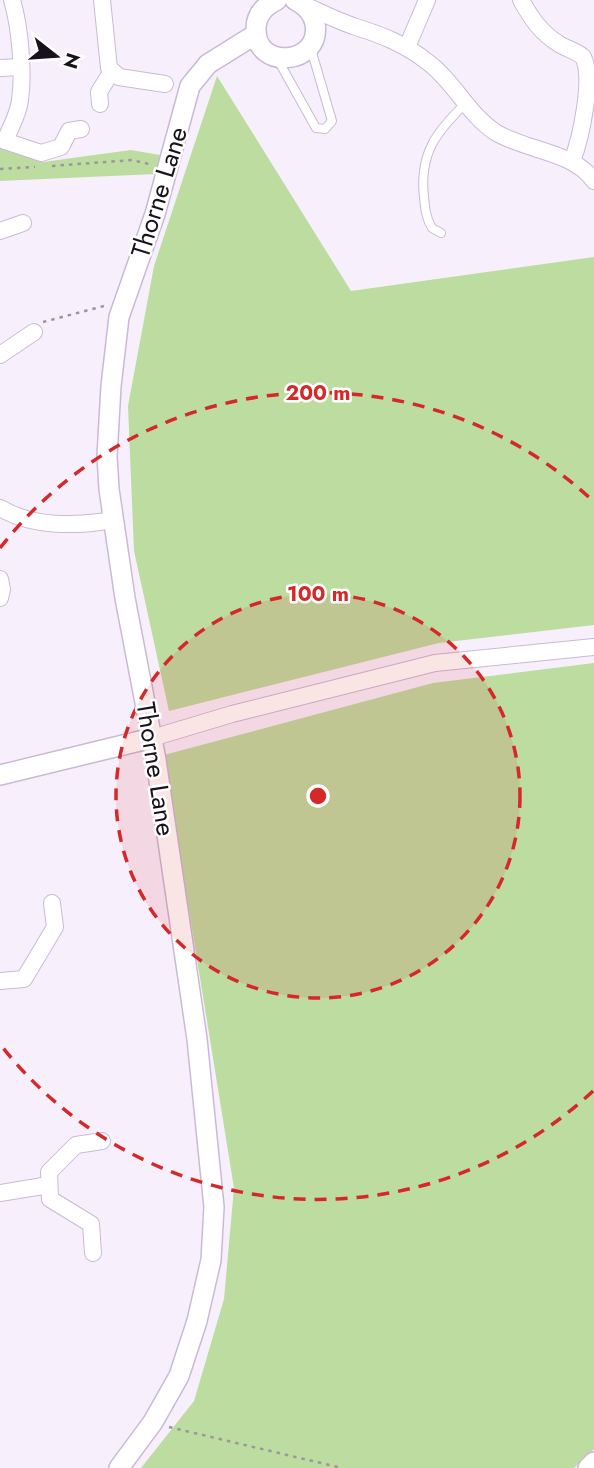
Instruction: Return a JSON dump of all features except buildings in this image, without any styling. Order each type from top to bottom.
[{"type":"street","points":[[12,0],[21,67],[20,102],[5,141],[41,153],[61,147],[69,131],[81,129]]},
{"type":"street","points":[[103,0],[109,68],[118,77],[165,84]]},
{"type":"street","points":[[408,47],[427,0]]},
{"type":"street","points":[[521,0],[534,23],[542,31],[591,60],[592,107],[572,161]]},
{"type":"street","points":[[299,2],[408,47],[445,76],[482,123],[511,141],[572,161],[594,181]]},
{"type":"street","points":[[299,2],[314,20],[313,38]]},
{"type":"street","points":[[265,4],[255,26],[256,34],[258,41],[272,55]]},
{"type":"street","points":[[208,64],[272,55],[297,57],[313,38],[351,25]]},
{"type":"street","name":"Thorne Lane","points":[[119,1468],[153,1422],[179,1376],[197,1321],[211,1261],[214,1207],[197,1039],[152,738],[127,610],[114,520],[107,456],[108,419],[119,317],[155,214],[190,86],[208,64],[256,34]]},
{"type":"street","points":[[0,68],[21,67]]},
{"type":"street","points":[[100,104],[99,92],[112,71]]},
{"type":"street","points":[[0,231],[23,223]]},
{"type":"street","points":[[0,355],[34,332]]},
{"type":"street","points":[[1,513],[36,522],[85,524],[114,520]]},
{"type":"street","points":[[0,579],[0,598]]},
{"type":"street","points":[[0,775],[435,663],[594,647]]},
{"type":"street","points":[[0,981],[24,979],[55,927],[52,903]]},
{"type":"street","points":[[93,1253],[91,1224],[50,1199],[49,1172],[76,1145],[102,1141]]},
{"type":"street","points":[[0,1193],[49,1185]]},
{"type":"street","points":[[588,1468],[594,1462]]},
{"type":"lane","points":[[272,55],[316,128],[325,129],[332,121],[313,38]]},
{"type":"lane","points":[[441,233],[432,228],[426,214],[423,192],[426,156],[443,125],[466,103]]},
{"type":"path","points":[[53,166],[132,160],[167,169]]},
{"type":"path","points":[[0,169],[40,167]]},
{"type":"path","points":[[34,332],[40,323],[125,301]]},
{"type":"path","points":[[153,1422],[342,1468]]},
{"type":"green space","points":[[217,76],[351,291],[594,257],[594,625],[439,643],[169,711],[134,551],[128,406],[154,266]]},
{"type":"green space","points":[[0,145],[43,162],[131,150],[160,155],[156,174],[0,181]]},
{"type":"green space","points":[[594,663],[594,1449],[574,1468],[141,1468],[194,1401],[224,1299],[234,1188],[164,755],[433,683]]}]
